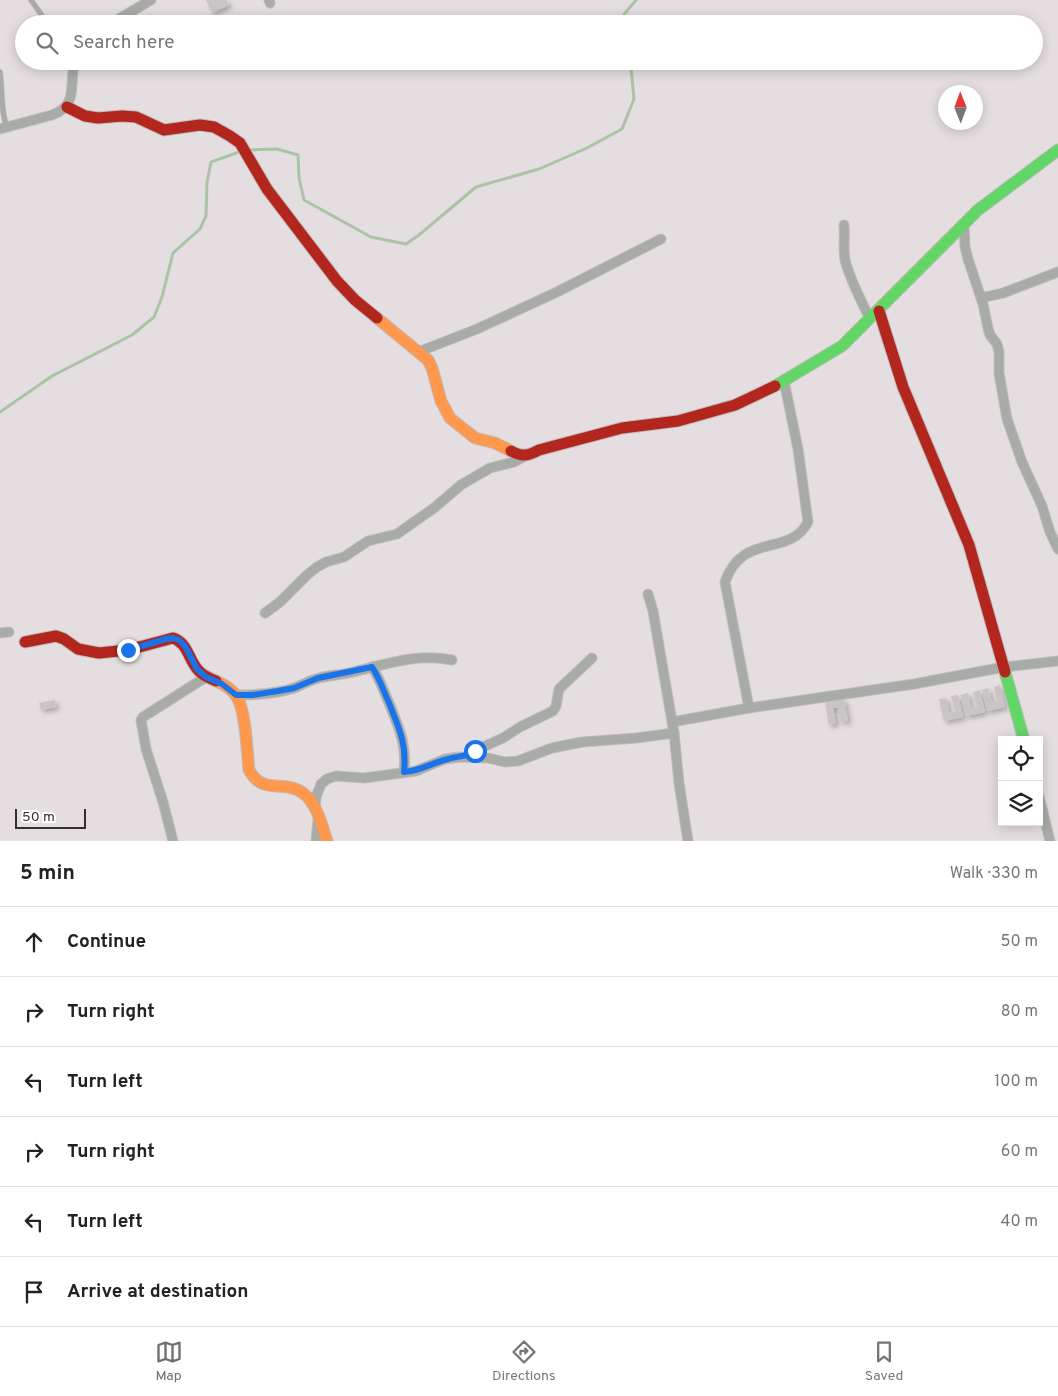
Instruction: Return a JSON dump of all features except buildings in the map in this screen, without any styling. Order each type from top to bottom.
[{"type":"street","points":[[125,15],[151,0]]},
{"type":"street","points":[[3,128],[52,115],[67,107],[70,100],[73,70]]},
{"type":"street","points":[[67,107],[85,116],[98,118],[136,117],[164,130],[214,126],[240,143],[266,189],[337,281],[355,300],[428,360],[441,401],[450,418],[475,438],[495,443],[514,453],[525,456]]},
{"type":"street","points":[[265,613],[280,602],[317,567],[326,562],[344,557],[368,541],[397,534],[434,508],[461,485],[490,468],[514,462],[539,450],[622,428],[678,421],[736,405],[784,381],[842,346],[986,204],[1058,150]]},
{"type":"street","points":[[844,225],[846,261],[858,293],[874,315],[969,546],[1023,736]]},
{"type":"street","points":[[964,226],[966,253],[981,298],[990,335],[997,344],[999,352],[999,373],[1007,419],[1022,462],[1042,506],[1050,532],[1058,549]]},
{"type":"street","points":[[418,352],[477,329],[557,292],[661,239]]},
{"type":"street","points":[[981,298],[1003,293],[1058,272]]},
{"type":"street","points":[[749,708],[725,582],[728,573],[745,554],[752,550],[783,542],[804,530],[808,522],[798,449],[784,381]]},
{"type":"street","points":[[648,594],[653,611],[674,733],[688,841]]},
{"type":"street","points":[[25,642],[56,636],[78,649],[99,654],[128,650],[173,638],[179,640],[185,646],[197,669],[206,677],[222,684],[236,695],[241,706],[249,770],[252,779],[259,783],[305,794],[317,814],[327,841]]},
{"type":"street","points":[[236,695],[252,695],[294,688],[318,678],[409,659],[427,657],[452,660]]},
{"type":"street","points":[[466,757],[483,746],[489,746],[503,738],[520,726],[553,710],[556,706],[559,689],[592,658]]},
{"type":"street","points":[[672,722],[749,708],[914,684],[1004,667],[1058,661]]},
{"type":"street","points":[[372,667],[382,684],[403,739],[405,750],[404,772]]},
{"type":"street","points":[[173,841],[146,749],[141,720],[151,711],[206,677]]},
{"type":"street","points":[[316,841],[317,790],[321,784],[336,776],[364,778],[416,771],[446,759],[466,757],[488,758],[505,762],[518,761],[552,748],[582,742],[674,733]]},
{"type":"street","points":[[1043,812],[1050,841]]},
{"type":"lane","points":[[31,0],[42,15]]},
{"type":"lane","points":[[0,72],[1,119],[3,128]]},
{"type":"waterway","points":[[624,15],[636,0]]},
{"type":"waterway","points":[[248,150],[277,149],[298,155],[299,178],[304,200],[371,237],[406,244],[476,187],[539,169],[587,148],[622,129],[634,99],[631,70]]},
{"type":"waterway","points":[[0,412],[52,376],[132,335],[154,317],[162,297],[173,253],[200,229],[206,216],[207,182],[211,162],[242,151]]},
{"type":"traffic: fast","points":[[775,386],[842,346],[978,210],[1058,150]]},
{"type":"traffic: fast","points":[[1005,672],[1023,736]]},
{"type":"traffic: slow","points":[[377,318],[428,360],[441,401],[450,418],[475,438],[495,443],[511,451]]},
{"type":"traffic: slow","points":[[216,681],[233,692],[240,704],[247,743],[249,770],[261,783],[296,789],[308,797],[318,815],[327,841]]},
{"type":"traffic: jam","points":[[67,107],[85,116],[98,118],[136,117],[164,130],[200,125],[214,127],[230,136],[240,143],[267,189],[337,281],[355,300],[377,318]]},
{"type":"traffic: jam","points":[[879,311],[903,387],[969,545],[1005,672]]},
{"type":"traffic: jam","points":[[511,451],[528,455],[539,450],[622,428],[678,421],[735,405],[775,386]]},
{"type":"traffic: jam","points":[[25,642],[56,636],[78,649],[99,653],[128,650],[173,638],[185,647],[200,672],[216,681]]},
{"type":"route","points":[[128,650],[166,639],[173,638],[179,640],[185,646],[197,669],[206,677],[222,684],[236,695],[252,695],[294,688],[318,678],[372,667],[382,684],[400,728],[406,760],[404,772],[427,768],[446,759],[466,757],[475,751]]}]
